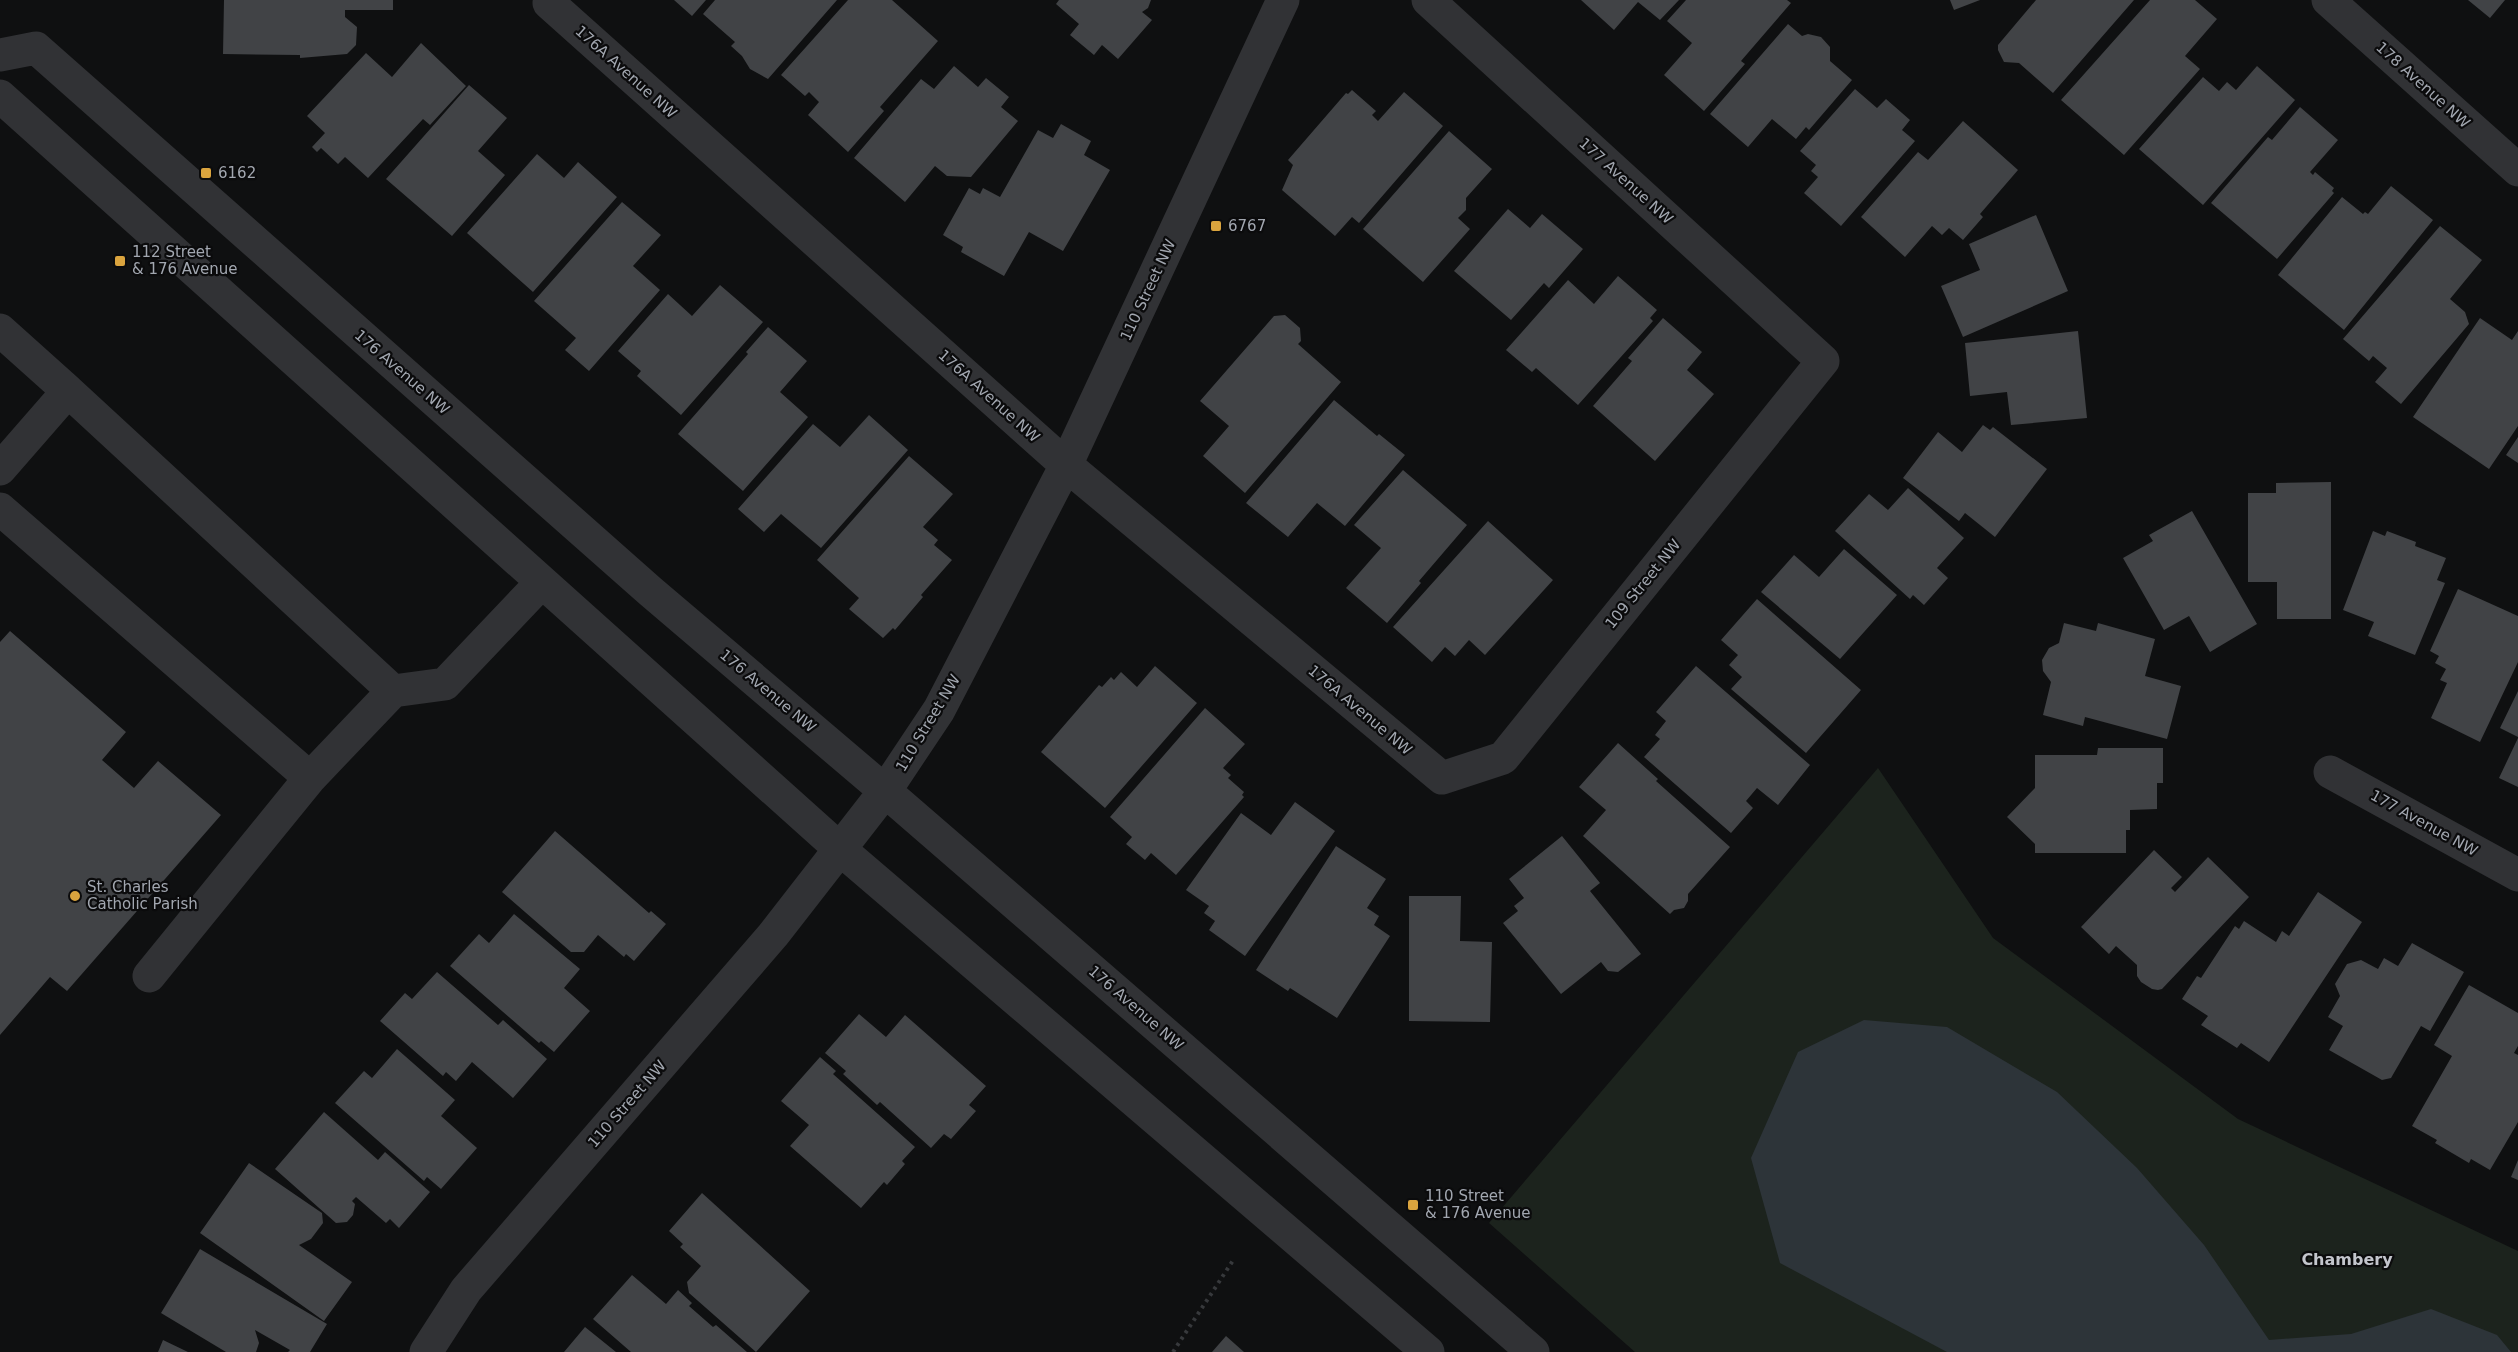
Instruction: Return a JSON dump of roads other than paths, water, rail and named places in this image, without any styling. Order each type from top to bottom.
[{"type":"street","name":"176A Avenue NW","points":[[550,0],[549,3],[1066,465],[1442,778]]},
{"type":"street","name":"110 Street NW","points":[[426,1352],[466,1290],[773,935],[841,850],[885,791],[939,710],[1066,465],[1283,0]]},
{"type":"street","name":"177 Avenue NW","points":[[1428,0],[1823,361]]},
{"type":"street","name":"178 Avenue NW","points":[[2328,0],[2518,170]]},
{"type":"street","name":"176 Avenue NW","points":[[0,56],[36,48],[650,591],[885,791],[1533,1352]]},
{"type":"street","points":[[0,96],[841,850],[1428,1352]]},
{"type":"street","points":[[0,330],[393,691]]},
{"type":"street","name":"109 Street NW","points":[[1442,778],[1503,758],[1823,361]]},
{"type":"street","points":[[0,469],[68,391]]},
{"type":"street","points":[[0,509],[310,778]]},
{"type":"street","points":[[149,976],[310,778],[393,691],[445,684],[542,582]]},
{"type":"street","name":"177 Avenue NW","points":[[2330,772],[2518,875]]},
{"type":"place","name":"6162","points":[[206,173]]},
{"type":"place","name":"6767","points":[[1216,226]]},
{"type":"place","name":"112 Street & 176 Avenue","points":[[120,261]]},
{"type":"place","name":"St. Charles Catholic Parish","points":[[75,896]]},
{"type":"place","name":"110 Street & 176 Avenue","points":[[1413,1205]]},
{"type":"district","name":"Chambery","points":[[2347,1259]]}]
